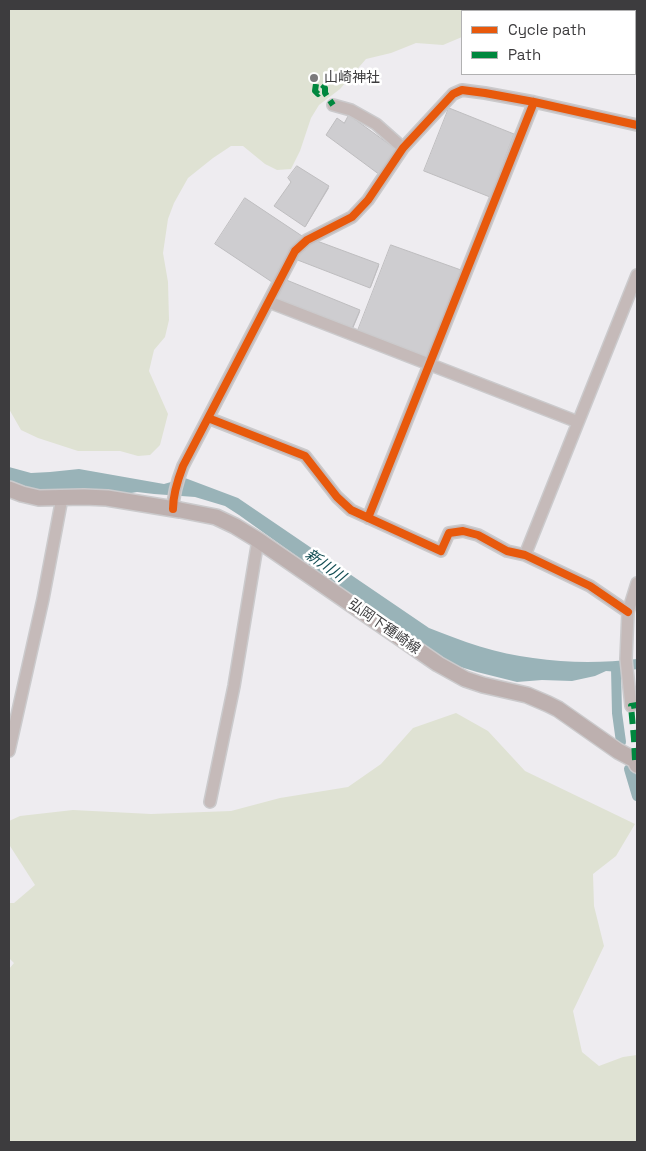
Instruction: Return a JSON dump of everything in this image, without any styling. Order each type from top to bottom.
[{"type":"main road","name":"弘岡下種崎線","points":[[9,489],[39,498],[107,498],[173,506],[216,518],[235,526],[451,672],[483,685],[527,695],[548,704],[618,751],[635,760],[637,765]]},
{"type":"street","points":[[173,506],[179,475],[295,251],[307,240],[352,216],[368,200],[403,148],[453,94],[462,90],[485,93],[534,102],[637,126]]},
{"type":"street","points":[[368,518],[534,102]]},
{"type":"street","points":[[333,105],[350,110],[376,124],[403,148]]},
{"type":"street","points":[[525,555],[637,275]]},
{"type":"street","points":[[269,302],[578,422]]},
{"type":"street","points":[[208,418],[305,456],[337,497],[351,510],[441,551],[449,533],[463,531],[478,535],[507,551],[525,555],[590,586],[628,623]]},
{"type":"street","points":[[9,751],[43,598],[62,498]]},
{"type":"street","points":[[210,802],[234,686],[258,540]]},
{"type":"street","points":[[631,706],[627,676],[630,651],[628,623],[637,583]]},
{"type":"shaded area","points":[[9,9],[637,9],[637,20],[636,10],[461,10],[461,37],[443,45],[416,43],[391,53],[366,59],[340,89],[319,105],[311,118],[300,151],[291,169],[277,170],[265,164],[243,146],[231,146],[188,178],[174,203],[168,219],[163,253],[168,282],[169,320],[165,337],[154,350],[149,371],[168,414],[160,445],[150,455],[138,456],[120,451],[78,451],[38,438],[21,430],[9,409]]},
{"type":"shaded area","points":[[456,713],[488,731],[525,771],[635,824],[616,856],[593,874],[594,906],[604,946],[573,1011],[582,1052],[599,1066],[623,1057],[637,1055],[637,1142],[9,1142],[9,969],[14,963],[9,958],[9,903],[14,903],[35,885],[10,846],[9,821],[20,816],[73,810],[151,814],[231,811],[280,798],[348,787],[381,764],[413,728]]},
{"type":"water","name":"新川川","points":[[9,467],[31,473],[79,469],[164,484],[185,478],[238,498],[429,628],[480,646],[520,656],[572,662],[637,659],[637,669],[620,672],[606,671],[595,676],[572,681],[542,680],[517,682],[454,665],[390,623],[225,506],[195,497],[137,492],[125,494],[41,493],[9,483]]},
{"type":"building","points":[[449,108],[514,134],[490,197],[424,171]]},
{"type":"building","points":[[349,115],[397,150],[380,175],[326,135],[337,118],[344,123]]},
{"type":"building","points":[[297,166],[329,186],[305,227],[274,206],[291,182],[288,178]]},
{"type":"building","points":[[245,198],[302,236],[272,282],[215,244]]},
{"type":"building","points":[[317,241],[379,264],[370,288],[295,259],[307,245]]},
{"type":"building","points":[[391,245],[461,270],[426,360],[357,333]]},
{"type":"building","points":[[284,279],[360,310],[351,331],[275,300]]},
{"type":"waterway","points":[[616,668],[617,713],[621,742]]},
{"type":"waterway","points":[[629,769],[637,796]]},
{"type":"marked path","points":[[316,84],[315,91],[318,94],[324,87],[325,93],[333,105]]},
{"type":"marked path","points":[[635,760],[631,706],[637,705]]},
{"type":"cycle path","points":[[173,509],[176,487],[183,466],[295,251],[307,240],[352,217],[368,200],[403,148],[453,94],[462,90],[485,93],[637,125]]},
{"type":"cycle path","points":[[368,518],[534,102]]},
{"type":"cycle path","points":[[208,418],[305,456],[337,497],[351,510],[441,551],[449,533],[463,531],[478,535],[507,551],[525,555],[590,586],[628,612]]},
{"type":"place","name":"山崎神社","points":[[314,78]]}]
